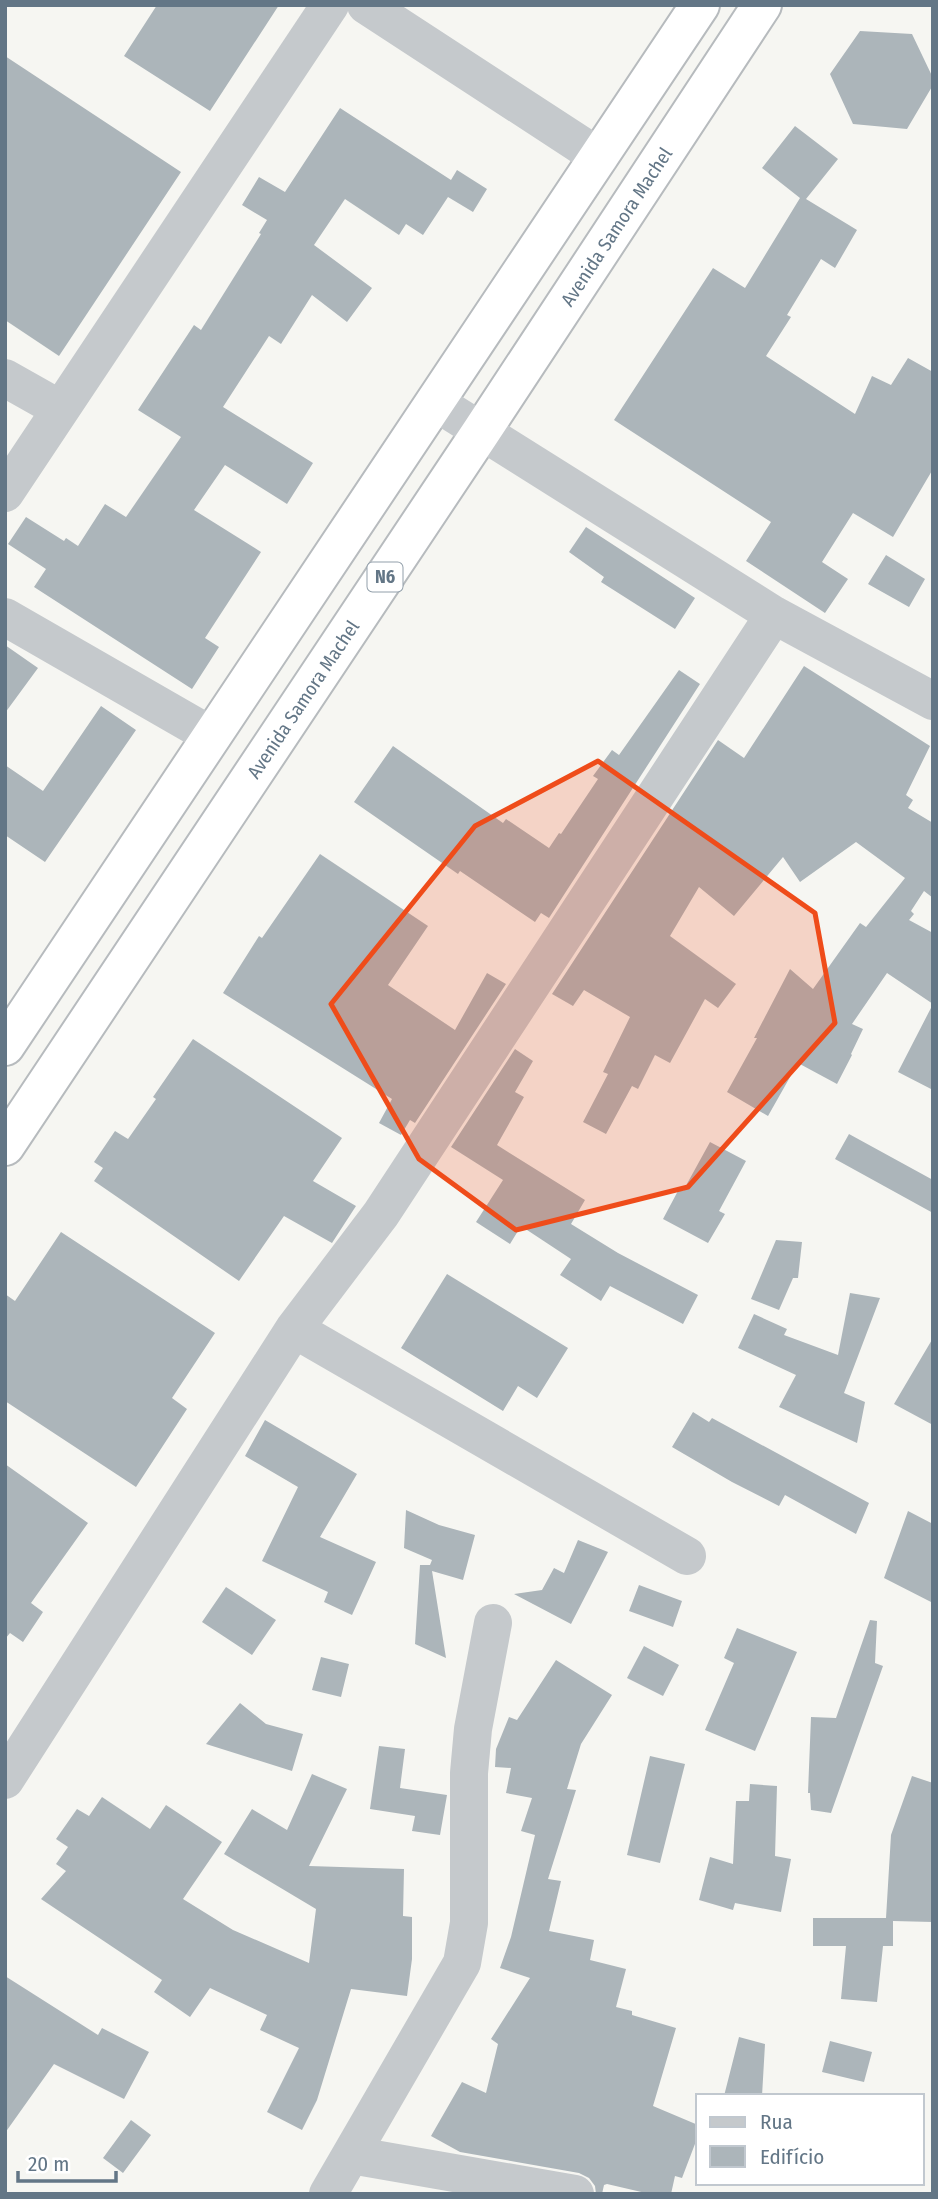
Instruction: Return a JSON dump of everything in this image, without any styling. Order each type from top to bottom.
[{"type":"highway","points":[[5,1046],[700,5]]},
{"type":"highway","name":"Avenida Samora Machel","points":[[5,1146],[762,5]]},
{"type":"street","points":[[5,493],[330,5]]},
{"type":"street","points":[[366,5],[599,157]]},
{"type":"street","points":[[5,378],[60,409]]},
{"type":"street","points":[[435,402],[774,615],[933,701]]},
{"type":"street","points":[[5,1780],[294,1329],[381,1214],[774,615]]},
{"type":"street","points":[[5,617],[212,736]]},
{"type":"street","points":[[294,1329],[687,1556]]},
{"type":"street","points":[[328,2194],[462,1963],[469,1923],[469,1773],[473,1729],[493,1623]]},
{"type":"street","points":[[351,2155],[575,2194]]},
{"type":"highlighted area","points":[[598,761],[815,913],[835,1023],[688,1187],[516,1230],[419,1159],[331,1004],[475,826]]},
{"type":"building","points":[[157,5],[279,5],[210,111],[124,56]]},
{"type":"building","points":[[860,31],[912,34],[933,78],[933,85],[907,129],[853,124],[830,74]]},
{"type":"building","points":[[5,56],[181,172],[59,356],[5,320]]},
{"type":"building","points":[[340,108],[451,180],[457,170],[487,189],[473,212],[448,197],[423,235],[406,224],[399,235],[345,199],[314,245],[372,288],[347,322],[312,295],[281,344],[269,336],[223,407],[313,463],[287,504],[225,465],[194,510],[261,552],[205,638],[219,647],[192,689],[34,587],[46,569],[8,544],[26,517],[64,541],[66,538],[78,546],[105,504],[126,517],[181,437],[138,410],[194,325],[201,330],[267,220],[242,205],[259,177],[285,192]]},
{"type":"building","points":[[795,126],[838,159],[806,199],[857,230],[835,268],[821,259],[787,315],[791,317],[766,356],[855,414],[872,376],[891,385],[908,358],[933,372],[933,469],[893,537],[853,513],[822,562],[848,579],[825,613],[746,561],[771,522],[614,420],[713,268],[745,288],[800,198],[762,168]]},
{"type":"building","points":[[586,527],[695,598],[675,629],[601,582],[604,577],[569,552]]},
{"type":"building","points":[[886,555],[925,579],[909,607],[868,584]]},
{"type":"building","points":[[5,645],[38,668],[5,713]]},
{"type":"building","points":[[804,666],[930,746],[906,795],[913,800],[908,808],[933,823],[933,898],[924,891],[911,911],[914,914],[909,920],[933,933],[933,1004],[887,973],[852,1024],[863,1029],[837,1084],[798,1063],[768,1116],[727,1092],[790,969],[813,989],[860,923],[866,927],[905,878],[856,842],[800,882],[783,857],[734,916],[699,887],[670,936],[736,984],[718,1008],[705,999],[670,1063],[655,1055],[638,1089],[632,1086],[606,1134],[583,1122],[608,1074],[603,1072],[630,1017],[584,990],[573,1006],[552,994],[718,740],[744,758]]},
{"type":"building","points":[[679,670],[700,684],[549,918],[541,913],[535,922],[460,871],[458,874],[354,802],[393,746],[503,823],[506,819],[549,848],[598,779],[593,776],[612,750],[619,755]]},
{"type":"building","points":[[101,706],[136,730],[45,862],[5,835],[5,765],[43,791]]},
{"type":"building","points":[[320,854],[428,926],[388,985],[455,1030],[487,973],[506,984],[415,1123],[410,1120],[401,1135],[379,1123],[392,1099],[223,993],[259,936],[262,938]]},
{"type":"building","points":[[933,1004],[933,1090],[898,1072]]},
{"type":"building","points":[[193,1039],[342,1138],[313,1181],[356,1206],[332,1243],[284,1216],[239,1281],[94,1181],[103,1168],[94,1162],[115,1131],[128,1139]]},
{"type":"building","points":[[515,1049],[533,1061],[515,1092],[524,1097],[497,1145],[585,1200],[571,1224],[618,1253],[698,1295],[683,1324],[610,1286],[601,1301],[560,1275],[571,1259],[521,1226],[510,1244],[476,1222],[503,1180],[451,1147]]},
{"type":"building","points":[[849,1134],[933,1180],[933,1213],[835,1159]]},
{"type":"building","points":[[710,1142],[746,1161],[719,1211],[725,1214],[708,1243],[663,1219],[679,1189],[683,1191]]},
{"type":"building","points":[[61,1232],[215,1333],[172,1398],[187,1409],[136,1487],[5,1401],[5,1294],[15,1301]]},
{"type":"building","points":[[776,1240],[802,1242],[798,1278],[793,1278],[779,1310],[751,1299]]},
{"type":"building","points":[[447,1274],[568,1348],[537,1398],[518,1386],[503,1411],[401,1348]]},
{"type":"building","points":[[850,1293],[880,1298],[844,1393],[865,1402],[857,1443],[779,1407],[796,1375],[738,1348],[754,1314],[787,1329],[784,1335],[838,1355]]},
{"type":"building","points":[[933,1338],[933,1425],[894,1404]]},
{"type":"building","points":[[693,1412],[709,1422],[712,1418],[869,1503],[856,1534],[785,1495],[779,1506],[672,1447]]},
{"type":"building","points":[[265,1420],[357,1474],[320,1537],[376,1562],[352,1615],[324,1602],[328,1592],[262,1561],[298,1487],[245,1456]]},
{"type":"building","points":[[5,1464],[88,1523],[31,1603],[43,1612],[23,1642],[10,1633],[5,1639]]},
{"type":"building","points":[[406,1510],[439,1525],[475,1535],[463,1580],[432,1571],[446,1658],[415,1644],[420,1565],[430,1565],[432,1560],[404,1548]]},
{"type":"building","points":[[908,1511],[933,1524],[933,1603],[884,1578]]},
{"type":"building","points":[[578,1540],[608,1552],[571,1624],[514,1594],[542,1590],[554,1568],[564,1573]]},
{"type":"building","points":[[639,1585],[682,1601],[673,1627],[629,1611]]},
{"type":"building","points":[[226,1587],[276,1620],[252,1655],[202,1622]]},
{"type":"building","points":[[870,1620],[877,1621],[875,1663],[883,1666],[831,1813],[811,1810],[808,1793],[811,1717],[836,1718]]},
{"type":"building","points":[[737,1628],[797,1652],[755,1751],[705,1730],[734,1663],[724,1658]]},
{"type":"building","points":[[644,1646],[679,1665],[663,1696],[627,1678]]},
{"type":"building","points":[[321,1657],[349,1664],[341,1697],[312,1690]]},
{"type":"building","points":[[556,1660],[612,1695],[581,1744],[567,1789],[576,1790],[548,1879],[561,1881],[549,1931],[594,1940],[590,1960],[626,1969],[616,2007],[632,2011],[632,2015],[676,2028],[653,2106],[696,2124],[696,2141],[682,2178],[675,2176],[671,2194],[650,2194],[607,2184],[604,2185],[602,2194],[596,2194],[595,2186],[589,2178],[579,2173],[460,2152],[431,2136],[462,2082],[486,2093],[498,2044],[491,2039],[530,1978],[500,1968],[511,1937],[535,1835],[521,1831],[532,1798],[506,1793],[511,1768],[495,1767],[496,1749],[509,1717],[517,1720]]},
{"type":"building","points":[[240,1703],[266,1724],[303,1734],[292,1771],[206,1744]]},
{"type":"building","points":[[379,1746],[405,1749],[400,1788],[447,1795],[440,1835],[412,1831],[415,1816],[370,1809]]},
{"type":"building","points":[[650,1756],[685,1764],[660,1863],[627,1855]]},
{"type":"building","points":[[312,1774],[347,1789],[309,1866],[404,1869],[403,1916],[412,1917],[412,1959],[407,1996],[351,1989],[317,2100],[302,2130],[267,2112],[299,2048],[260,2030],[267,2015],[210,1988],[190,2017],[154,1992],[162,1980],[41,1899],[66,1871],[56,1864],[68,1847],[56,1839],[77,1809],[89,1816],[102,1797],[150,1829],[166,1805],[222,1842],[183,1899],[233,1930],[309,1963],[316,1909],[224,1854],[252,1809],[287,1830]]},
{"type":"building","points":[[912,1776],[933,1783],[933,1922],[893,1921],[893,1946],[883,1946],[877,2002],[841,1999],[846,1946],[813,1946],[813,1918],[886,1918],[891,1835]]},
{"type":"building","points":[[750,1784],[777,1786],[775,1856],[791,1859],[781,1912],[735,1903],[733,1910],[699,1900],[710,1857],[733,1864],[736,1801],[749,1801]]},
{"type":"building","points":[[5,1976],[98,2035],[102,2028],[149,2052],[124,2099],[54,2064],[5,2133]]},
{"type":"building","points":[[739,2037],[765,2044],[762,2094],[725,2094]]},
{"type":"building","points":[[830,2041],[872,2052],[864,2082],[822,2072]]},
{"type":"building","points":[[131,2120],[151,2135],[123,2173],[103,2158]]}]
